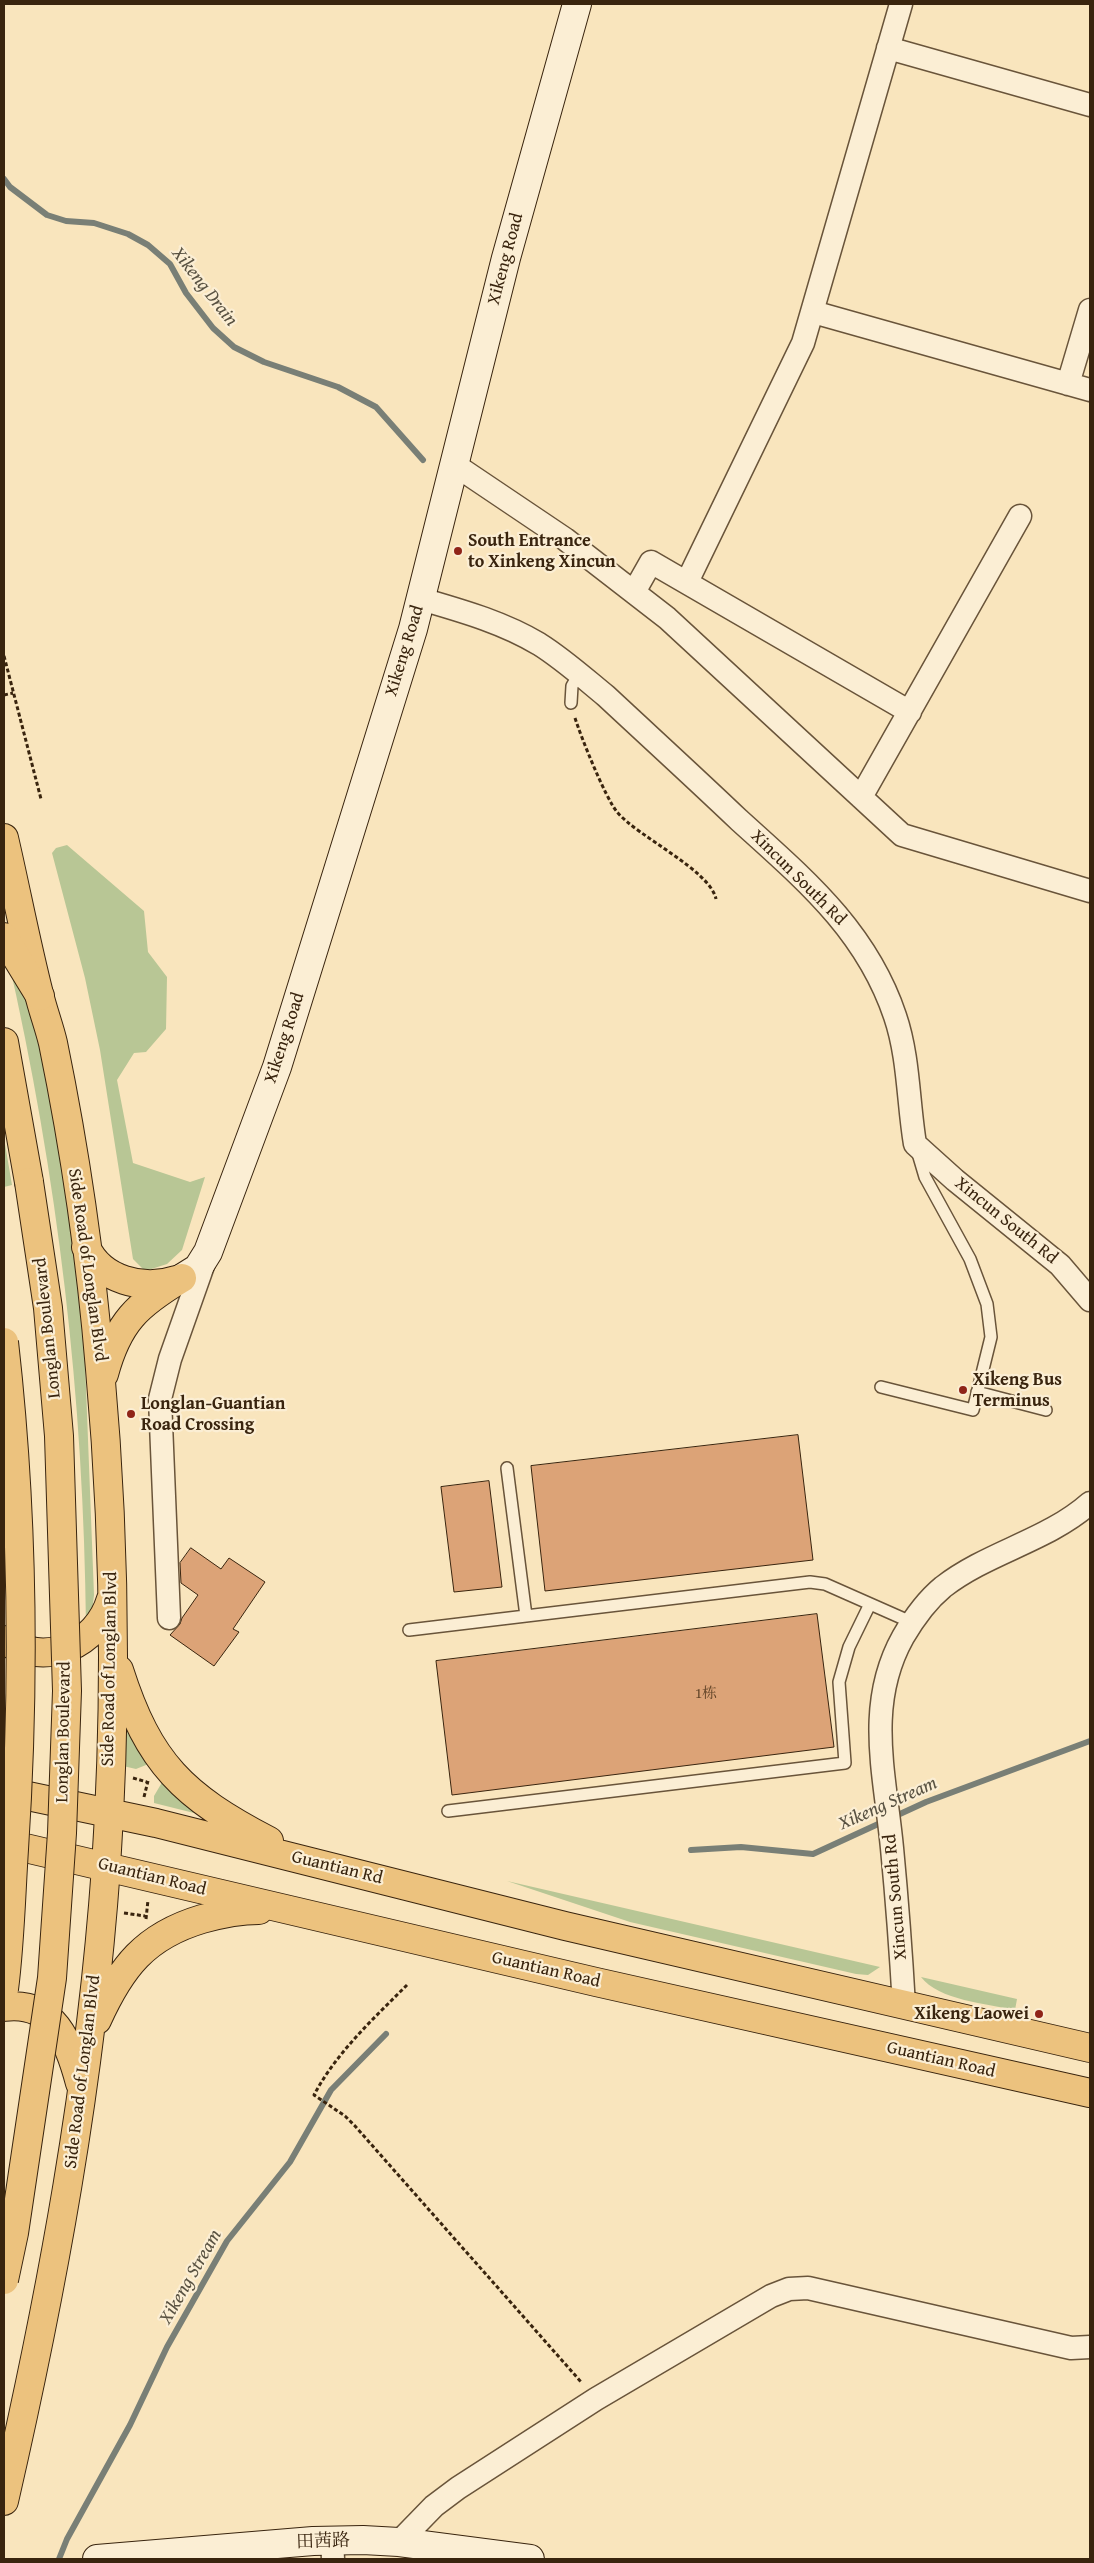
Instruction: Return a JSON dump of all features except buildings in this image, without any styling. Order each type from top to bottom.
[{"type":"main road","name":"Side Road of Longlan Blvd","points":[[4,838],[59,1075],[86,1247],[102,1394],[113,1639],[106,1866],[87,2052],[70,2174],[50,2291],[4,2501]]},
{"type":"main road","points":[[4,937],[40,996]]},
{"type":"main road","name":"Longlan Boulevard","points":[[4,1042],[29,1182],[48,1308],[59,1436],[67,1691],[62,1833],[52,1978],[14,2233],[4,2280]]},
{"type":"main road","points":[[86,1247],[90,1256],[106,1272],[123,1280],[154,1284],[182,1278]]},
{"type":"main road","points":[[102,1394],[103,1375],[121,1328],[142,1304],[182,1278]]},
{"type":"main road","points":[[4,1342],[10,1396],[20,1608],[21,1750],[4,1989]]},
{"type":"main road","points":[[4,1640],[15,1648],[30,1652],[64,1651],[78,1644],[102,1620],[112,1593]]},
{"type":"main road","points":[[113,1639],[118,1668],[138,1721],[154,1752],[177,1781],[205,1804],[240,1825],[326,1866],[565,1926],[1090,2048]]},
{"type":"main road","points":[[4,1791],[108,1812]]},
{"type":"main road","name":"Guantian Rd","points":[[108,1812],[326,1866]]},
{"type":"main road","name":"Guantian Road","points":[[4,1843],[300,1913],[1090,2093]]},
{"type":"main road","points":[[87,2052],[96,2022],[118,1978],[145,1946],[181,1925],[230,1912],[254,1910],[300,1913]]},
{"type":"main road","points":[[4,2007],[28,2007],[42,2012],[54,2023],[75,2063],[82,2089]]},
{"type":"street","name":"Xikeng Road","points":[[182,1278],[198,1268],[208,1252],[277,1067],[421,599],[506,258],[577,4]]},
{"type":"street","points":[[687,582],[803,343],[900,4]]},
{"type":"street","points":[[888,48],[1090,105]]},
{"type":"street","points":[[1068,384],[1090,310]]},
{"type":"street","points":[[813,312],[1090,390]]},
{"type":"street","points":[[455,465],[565,539],[667,618],[902,835],[1090,891]]},
{"type":"street","points":[[861,797],[1020,516]]},
{"type":"street","points":[[634,592],[652,562],[910,712]]},
{"type":"street","name":"Xincun South Rd","points":[[421,599],[478,616],[540,644],[580,674],[815,889],[858,941],[871,961],[896,1018],[903,1046],[915,1144],[955,1180],[1060,1265],[1090,1300]]},
{"type":"street","points":[[169,1618],[160,1399],[170,1359],[208,1252]]},
{"type":"street","name":"Xincun South Rd","points":[[904,2006],[892,1847],[879,1720],[882,1695],[891,1661],[911,1622],[925,1603],[962,1574],[1055,1529],[1090,1502]]},
{"type":"street","points":[[399,2542],[434,2506],[458,2488],[596,2399],[734,2317],[789,2289],[808,2288],[1071,2348],[1090,2347]]},
{"type":"street","name":"田茜路","points":[[97,2559],[332,2550],[399,2542],[530,2559]]},
{"type":"lane","points":[[571,702],[572,686],[580,674]]},
{"type":"lane","points":[[881,1387],[972,1410],[991,1337],[988,1304],[970,1258],[925,1177],[915,1144]]},
{"type":"lane","points":[[977,1392],[1046,1410]]},
{"type":"lane","points":[[507,1468],[526,1616]]},
{"type":"lane","points":[[409,1630],[810,1582],[825,1584],[911,1622]]},
{"type":"lane","points":[[448,1811],[845,1763],[839,1682],[849,1648],[870,1604]]},
{"type":"path","points":[[4,656],[41,799]]},
{"type":"path","points":[[4,695],[13,693]]},
{"type":"path","points":[[571,702],[578,727],[612,805],[634,827],[702,877],[714,891],[716,899]]},
{"type":"path","points":[[143,1800],[147,1782]]},
{"type":"path","points":[[121,1913],[144,1916],[149,1895]]},
{"type":"path","points":[[408,1985],[374,2019],[330,2069],[314,2095],[355,2126],[596,2399]]},
{"type":"green space","points":[[67,845],[144,911],[148,952],[167,977],[166,1029],[146,1052],[134,1053],[117,1080],[133,1163],[190,1182],[205,1177],[182,1250],[167,1264],[145,1271],[133,1259],[100,1050],[85,978],[52,853],[56,848]]},
{"type":"green space","points":[[7,954],[26,997],[46,1064],[82,1284],[94,1595],[92,1611],[86,1627],[80,1457],[74,1372],[65,1288],[41,1121]]},
{"type":"green space","points":[[4,1138],[12,1185],[4,1187]]},
{"type":"green space","points":[[129,1722],[151,1763],[136,1769],[123,1766],[124,1723]]},
{"type":"green space","points":[[164,1779],[200,1810],[198,1814],[154,1803],[154,1796]]},
{"type":"green space","points":[[507,1881],[880,1967],[868,1975],[856,1974],[630,1922]]},
{"type":"green space","points":[[921,1977],[1017,1999],[1015,2010],[951,1996],[929,1985]]},
{"type":"waterway","name":"Xikeng Drain","points":[[4,179],[10,187],[47,215],[66,221],[94,223],[128,234],[148,245],[170,264],[186,293],[213,328],[234,347],[264,362],[338,387],[376,407],[423,460]]},
{"type":"waterway","name":"Xikeng Stream","points":[[691,1850],[741,1847],[813,1854],[926,1802],[1090,1741]]},
{"type":"waterway","name":"Xikeng Stream","points":[[59,2559],[67,2539],[130,2425],[167,2347],[227,2241],[290,2162],[331,2090],[386,2034]]},
{"type":"place","name":"South Entrance to Xinkeng Xincun","points":[[458,551]]},
{"type":"place","name":"Xikeng Bus Terminus","points":[[963,1390]]},
{"type":"place","name":"Longlan-Guantian Road Crossing","points":[[131,1414]]},
{"type":"place","name":"Xikeng Laowei","points":[[1039,2014]]}]
